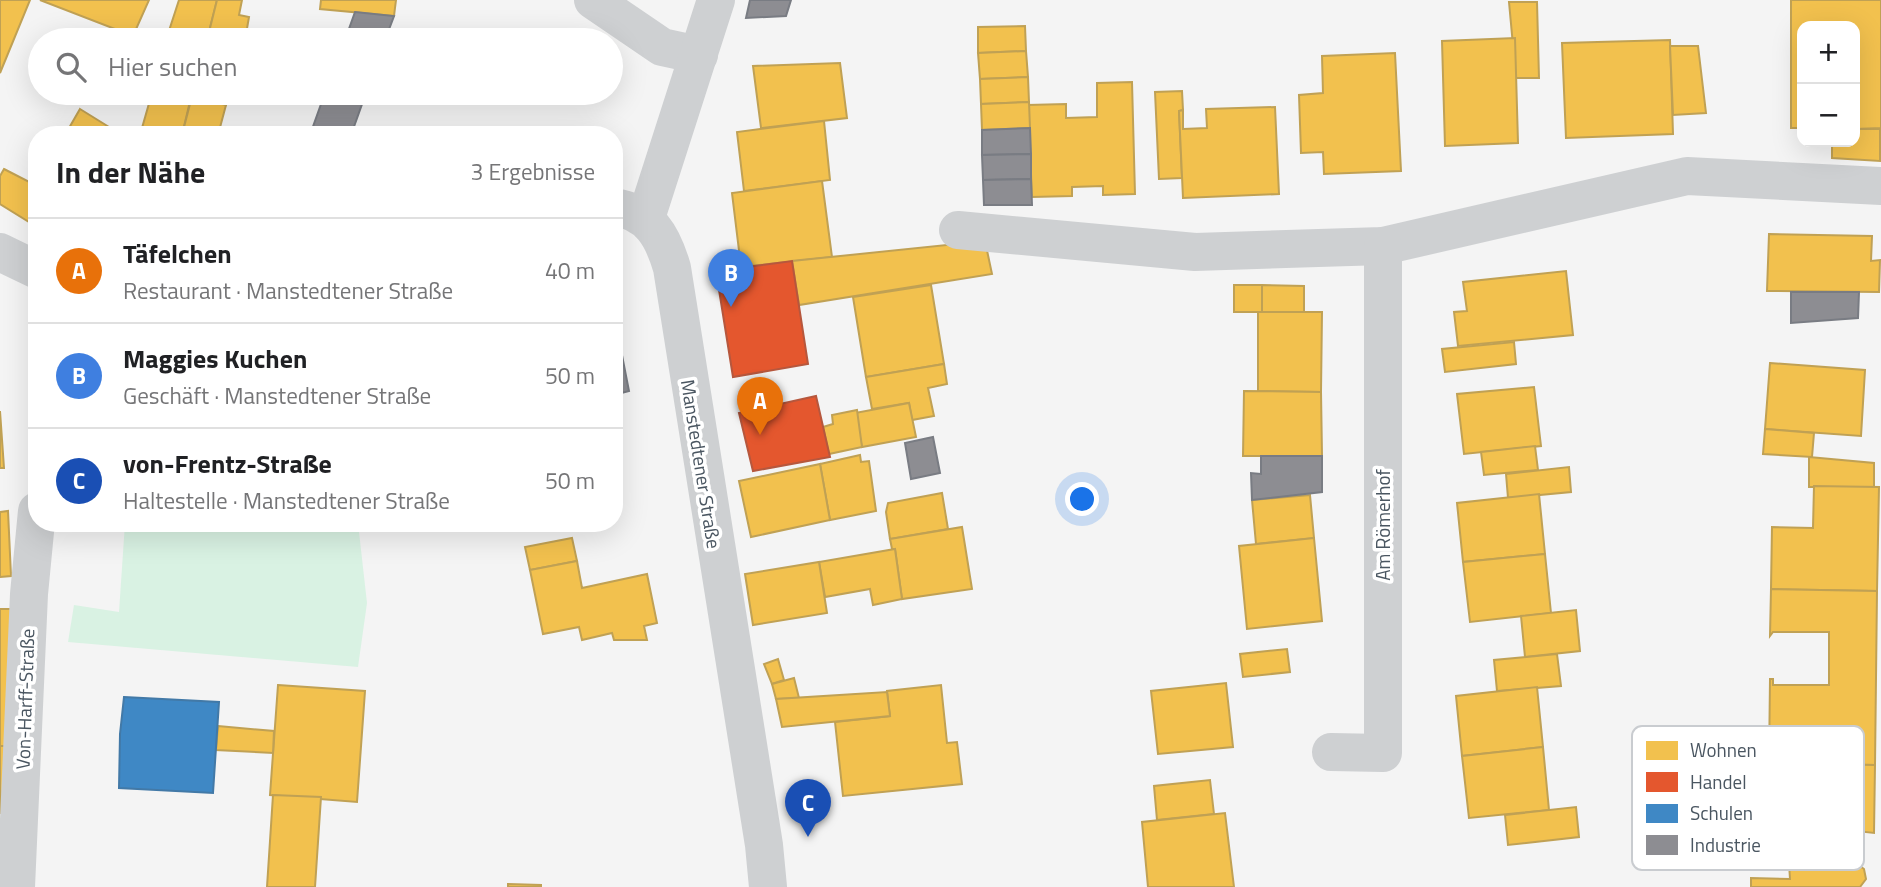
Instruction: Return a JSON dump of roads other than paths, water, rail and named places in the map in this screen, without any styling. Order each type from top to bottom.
[{"type":"street","points":[[593,0],[662,47],[699,55]]},
{"type":"street","name":"Manstedtener Straße","points":[[716,0],[699,55],[630,213],[664,239],[672,268],[764,845],[768,887]]},
{"type":"street","points":[[958,230],[1195,252],[1383,246],[1687,176],[1881,186]]},
{"type":"street","name":"Am Römerhof","points":[[1331,752],[1383,753],[1383,246]]},
{"type":"street","points":[[0,252],[28,266]]},
{"type":"street","name":"Von-Harff-Straße","points":[[16,887],[29,594],[35,532]]},
{"type":"place","name":"Maggies Kuchen","points":[[731,307]]},
{"type":"place","name":"Täfelchen","points":[[760,435]]},
{"type":"place","name":"von-Frentz-Straße","points":[[808,837]]}]
